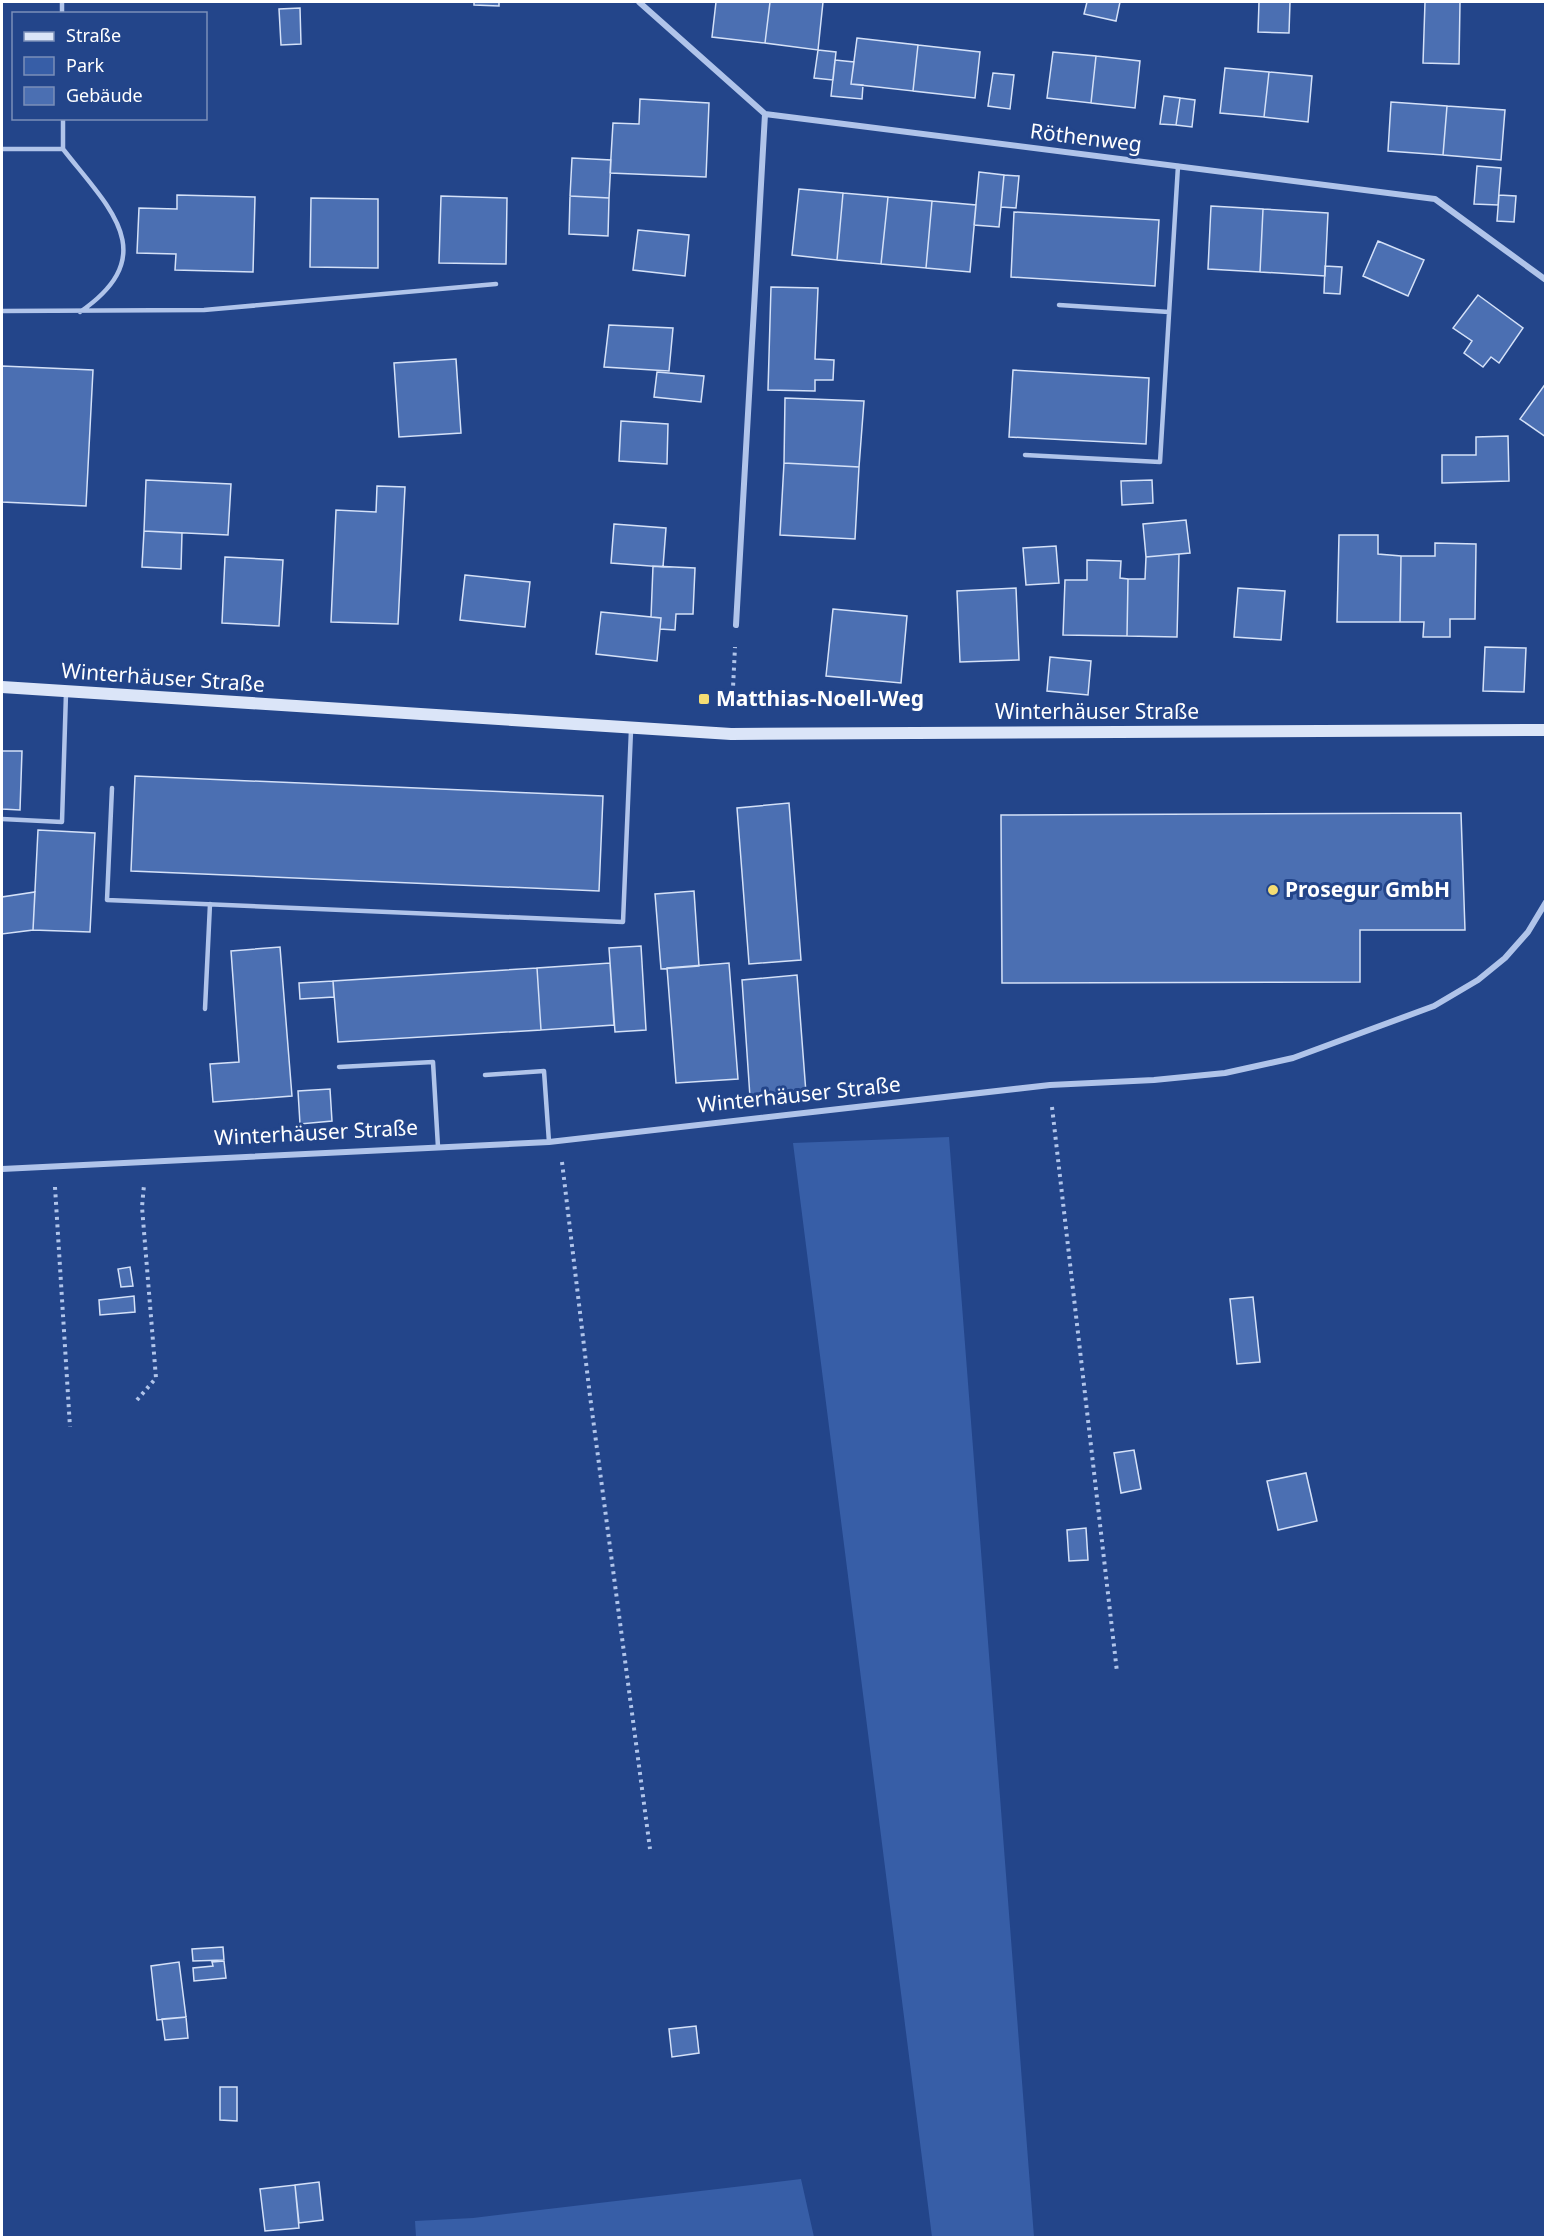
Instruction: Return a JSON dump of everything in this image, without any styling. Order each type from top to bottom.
[{"type":"main road","name":"Winterhäuser Straße","points":[[2,687],[731,734],[1545,730]]},
{"type":"street","points":[[639,2],[765,114],[736,625]]},
{"type":"street","name":"Röthenweg","points":[[765,114],[1435,199],[1545,280]]},
{"type":"street","name":"Winterhäuser Straße","points":[[2,1169],[549,1142],[1050,1085],[1154,1080],[1225,1073],[1293,1058],[1434,1006],[1478,980],[1505,958],[1528,932],[1545,902]]},
{"type":"lane","points":[[63,120],[63,149],[115,215],[123,241],[122,264],[115,282],[101,298],[80,312]]},
{"type":"lane","points":[[2,149],[63,149]]},
{"type":"lane","points":[[1024,455],[1160,462],[1178,166]]},
{"type":"lane","points":[[2,311],[204,310],[496,284]]},
{"type":"lane","points":[[1059,305],[1169,312]]},
{"type":"lane","points":[[2,819],[62,822],[66,691]]},
{"type":"lane","points":[[112,788],[107,900],[623,922],[632,727]]},
{"type":"lane","points":[[205,1009],[210,904]]},
{"type":"lane","points":[[339,1068],[433,1062],[438,1147]]},
{"type":"lane","points":[[485,1075],[544,1071],[549,1142]]},
{"type":"path","points":[[731,734],[736,625]]},
{"type":"path","points":[[1050,1085],[1117,1672]]},
{"type":"path","points":[[560,1140],[590,1396],[650,1849]]},
{"type":"path","points":[[137,1400],[156,1378],[142,1207],[145,1182],[157,1161]]},
{"type":"path","points":[[54,1166],[70,1426]]},
{"type":"green space","points":[[949,1137],[1034,2237],[932,2237],[793,1143]]},
{"type":"green space","points":[[801,2179],[814,2237],[416,2237],[415,2221],[473,2218]]},
{"type":"building","points":[[474,2],[499,2],[499,6],[474,5]]},
{"type":"building","points":[[716,2],[770,2],[765,43],[712,37]]},
{"type":"building","points":[[770,2],[823,2],[818,50],[765,43]]},
{"type":"building","points":[[1087,2],[1120,2],[1116,21],[1084,14]]},
{"type":"building","points":[[1259,2],[1290,2],[1289,33],[1258,32]]},
{"type":"building","points":[[1425,2],[1460,2],[1459,64],[1423,63]]},
{"type":"building","points":[[300,8],[301,44],[281,45],[279,9]]},
{"type":"building","points":[[857,38],[918,45],[913,91],[851,84]]},
{"type":"building","points":[[918,45],[980,52],[975,98],[913,91]]},
{"type":"building","points":[[818,50],[836,52],[833,80],[814,78]]},
{"type":"building","points":[[1053,52],[1096,56],[1091,103],[1047,98]]},
{"type":"building","points":[[1096,56],[1140,61],[1135,108],[1091,103]]},
{"type":"building","points":[[835,60],[854,62],[851,84],[863,85],[862,99],[831,96]]},
{"type":"building","points":[[1225,68],[1269,72],[1264,117],[1220,113]]},
{"type":"building","points":[[1269,72],[1312,76],[1308,122],[1264,117]]},
{"type":"building","points":[[993,73],[1014,75],[1010,109],[988,106]]},
{"type":"building","points":[[1164,96],[1180,98],[1176,125],[1160,124]]},
{"type":"building","points":[[1180,98],[1195,100],[1192,127],[1176,125]]},
{"type":"building","points":[[640,99],[709,103],[706,177],[610,173],[613,123],[639,124]]},
{"type":"building","points":[[1391,102],[1447,106],[1443,155],[1388,151]]},
{"type":"building","points":[[1447,106],[1505,110],[1501,160],[1443,155]]},
{"type":"building","points":[[572,158],[611,160],[609,198],[570,196]]},
{"type":"building","points":[[1477,166],[1501,168],[1498,205],[1474,204]]},
{"type":"building","points":[[979,172],[1004,175],[999,227],[974,225]]},
{"type":"building","points":[[1004,175],[1019,176],[1016,208],[1001,207]]},
{"type":"building","points":[[799,189],[843,193],[837,260],[792,255]]},
{"type":"building","points":[[843,193],[888,197],[881,264],[837,260]]},
{"type":"building","points":[[177,195],[255,197],[253,272],[175,270],[176,254],[137,253],[139,208],[177,209]]},
{"type":"building","points":[[1499,195],[1516,196],[1514,222],[1497,221]]},
{"type":"building","points":[[441,196],[507,198],[506,264],[439,263]]},
{"type":"building","points":[[570,196],[609,198],[608,236],[569,234]]},
{"type":"building","points":[[888,197],[932,201],[926,268],[881,264]]},
{"type":"building","points":[[311,198],[378,199],[378,268],[310,267]]},
{"type":"building","points":[[932,201],[976,205],[970,272],[926,268]]},
{"type":"building","points":[[1211,206],[1263,209],[1260,272],[1208,269]]},
{"type":"building","points":[[1263,209],[1328,213],[1325,276],[1260,272]]},
{"type":"building","points":[[1014,212],[1159,220],[1155,286],[1011,277]]},
{"type":"building","points":[[638,230],[689,235],[685,276],[633,270]]},
{"type":"building","points":[[1378,241],[1424,260],[1408,296],[1363,276]]},
{"type":"building","points":[[1325,266],[1342,267],[1340,294],[1324,293]]},
{"type":"building","points":[[771,287],[818,288],[815,359],[834,360],[833,380],[815,380],[815,391],[768,390]]},
{"type":"building","points":[[1478,295],[1523,328],[1499,363],[1491,357],[1483,367],[1464,353],[1472,341],[1453,328]]},
{"type":"building","points":[[609,325],[673,328],[669,371],[604,367]]},
{"type":"building","points":[[456,359],[461,433],[399,437],[394,363]]},
{"type":"building","points":[[2,366],[93,370],[86,506],[2,502]]},
{"type":"building","points":[[1013,370],[1149,378],[1146,444],[1009,437]]},
{"type":"building","points":[[657,372],[704,376],[701,402],[654,397]]},
{"type":"building","points":[[1546,383],[1546,437],[1520,419]]},
{"type":"building","points":[[785,398],[864,401],[859,467],[784,463]]},
{"type":"building","points":[[621,421],[668,424],[667,464],[619,461]]},
{"type":"building","points":[[1508,436],[1509,481],[1442,483],[1442,455],[1476,455],[1476,437]]},
{"type":"building","points":[[784,463],[859,467],[855,539],[780,535]]},
{"type":"building","points":[[146,480],[231,484],[228,535],[144,531]]},
{"type":"building","points":[[1152,480],[1153,503],[1122,505],[1121,481]]},
{"type":"building","points":[[377,486],[405,487],[398,624],[331,622],[336,510],[376,512]]},
{"type":"building","points":[[1186,520],[1190,553],[1146,557],[1143,524]]},
{"type":"building","points":[[614,524],[666,528],[663,567],[611,563]]},
{"type":"building","points":[[144,531],[182,533],[181,569],[142,567]]},
{"type":"building","points":[[1339,535],[1378,535],[1378,554],[1401,556],[1400,622],[1337,622]]},
{"type":"building","points":[[1435,543],[1476,544],[1475,619],[1450,619],[1450,637],[1423,637],[1424,622],[1400,622],[1401,556],[1435,556]]},
{"type":"building","points":[[1056,546],[1059,583],[1026,585],[1023,548]]},
{"type":"building","points":[[1179,554],[1177,637],[1127,636],[1128,579],[1145,579],[1146,557]]},
{"type":"building","points":[[225,557],[283,560],[279,626],[222,623]]},
{"type":"building","points":[[1087,560],[1121,561],[1120,578],[1128,579],[1127,636],[1063,635],[1065,580],[1087,580]]},
{"type":"building","points":[[653,566],[695,568],[693,614],[676,614],[675,630],[660,629],[661,618],[651,617]]},
{"type":"building","points":[[465,575],[530,582],[525,627],[460,620]]},
{"type":"building","points":[[1016,588],[1019,660],[960,662],[957,591]]},
{"type":"building","points":[[1238,588],[1285,591],[1281,640],[1234,637]]},
{"type":"building","points":[[833,609],[907,616],[901,683],[826,676]]},
{"type":"building","points":[[601,612],[661,618],[657,661],[596,654]]},
{"type":"building","points":[[1485,647],[1526,648],[1524,692],[1483,691]]},
{"type":"building","points":[[1050,657],[1091,661],[1088,695],[1047,691]]},
{"type":"building","points":[[2,751],[22,751],[20,810],[2,809]]},
{"type":"building","points":[[135,776],[603,796],[599,891],[131,871]]},
{"type":"building","points":[[789,803],[801,960],[749,964],[737,808]]},
{"type":"building","points":[[1461,813],[1465,930],[1360,930],[1360,982],[1002,983],[1001,815]]},
{"type":"building","points":[[38,830],[95,833],[90,932],[33,930]]},
{"type":"building","points":[[694,891],[699,966],[661,969],[655,894]]},
{"type":"building","points":[[35,892],[33,930],[2,934],[2,897]]},
{"type":"building","points":[[641,946],[646,1030],[615,1032],[609,948]]},
{"type":"building","points":[[280,947],[292,1096],[213,1102],[210,1064],[239,1062],[231,951]]},
{"type":"building","points":[[610,963],[614,1025],[541,1030],[537,968]]},
{"type":"building","points":[[729,963],[738,1079],[676,1083],[667,968]]},
{"type":"building","points":[[537,968],[541,1030],[338,1042],[333,981]]},
{"type":"building","points":[[797,975],[806,1093],[750,1097],[742,980]]},
{"type":"building","points":[[333,981],[334,997],[300,999],[299,983]]},
{"type":"building","points":[[330,1089],[332,1121],[300,1124],[298,1091]]},
{"type":"building","points":[[130,1267],[133,1286],[121,1287],[118,1269]]},
{"type":"building","points":[[134,1296],[135,1312],[100,1315],[99,1300]]},
{"type":"building","points":[[1253,1297],[1260,1362],[1237,1364],[1230,1299]]},
{"type":"building","points":[[1134,1450],[1141,1489],[1121,1493],[1114,1453]]},
{"type":"building","points":[[1306,1473],[1317,1521],[1278,1530],[1267,1481]]},
{"type":"building","points":[[1086,1528],[1088,1560],[1069,1561],[1067,1530]]},
{"type":"building","points":[[223,1947],[224,1960],[193,1961],[192,1949]]},
{"type":"building","points":[[224,1961],[226,1978],[194,1981],[193,1968],[213,1966],[212,1962]]},
{"type":"building","points":[[179,1962],[186,2017],[157,2020],[151,1966]]},
{"type":"building","points":[[186,2017],[188,2038],[165,2040],[162,2019]]},
{"type":"building","points":[[696,2026],[699,2053],[672,2057],[669,2029]]},
{"type":"building","points":[[220,2087],[237,2087],[237,2121],[220,2120]]},
{"type":"building","points":[[319,2182],[323,2220],[299,2223],[295,2185]]},
{"type":"building","points":[[295,2185],[299,2228],[265,2231],[260,2189]]},
{"type":"place","name":"Matthias-Noell-Weg","points":[[704,699]]},
{"type":"place","name":"Prosegur GmbH","points":[[1273,890]]}]
